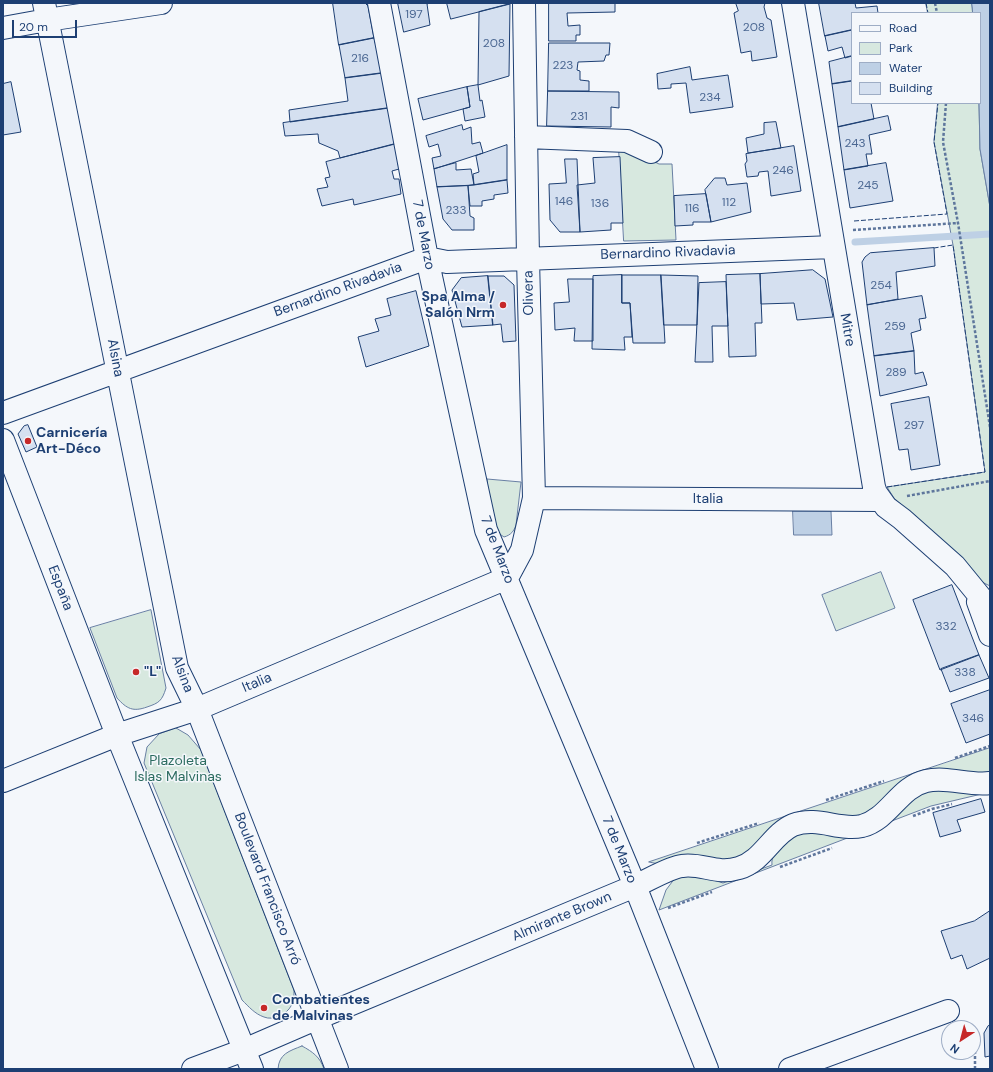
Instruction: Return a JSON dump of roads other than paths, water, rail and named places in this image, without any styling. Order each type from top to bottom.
[{"type":"street","points":[[3,28],[46,12],[161,3]]},
{"type":"street","name":"7 de Marzo","points":[[379,3],[427,258],[486,530],[635,886],[707,1069]]},
{"type":"street","name":"Olivera","points":[[507,578],[522,550],[534,498],[524,3]]},
{"type":"street","name":"Mitre","points":[[794,3],[874,487],[886,507],[902,519],[955,566],[986,606]]},
{"type":"street","name":"Alsina","points":[[46,12],[177,668],[197,709]]},
{"type":"street","points":[[526,137],[627,141],[651,152]]},
{"type":"street","name":"Bernardino Rivadavia","points":[[3,413],[427,258],[447,262],[528,259],[832,239]]},
{"type":"street","name":"España","points":[[3,440],[117,735]]},
{"type":"street","name":"Italia","points":[[534,498],[881,500]]},
{"type":"street","name":"Italia","points":[[3,781],[117,735],[197,709],[507,578]]},
{"type":"street","points":[[986,606],[978,602],[990,635]]},
{"type":"street","name":"Boulevard Francisco Arró","points":[[197,709],[337,1069]]},
{"type":"street","points":[[117,735],[248,1059]]},
{"type":"street","name":"Almirante Brown","points":[[192,1069],[248,1059],[318,1018],[681,866],[692,866],[716,871],[727,871],[740,868],[753,862],[781,833],[792,826],[803,822],[816,821],[849,827],[863,826],[879,818],[900,796],[914,786],[926,781],[938,780],[975,784],[990,783]]},
{"type":"street","points":[[790,1069],[948,1011]]},
{"type":"water","points":[[972,3],[990,3],[990,207],[980,149],[979,104],[981,104],[981,12],[973,12]]},
{"type":"water","points":[[793,511],[831,511],[832,535],[794,535]]},
{"type":"waterway","points":[[855,242],[990,234]]},
{"type":"place","name":"Spa Alma / Salón Nrm","points":[[503,305]]},
{"type":"place","name":"Carnicería Art-Déco","points":[[28,441]]},
{"type":"place","name":"\"L\"","points":[[136,672]]},
{"type":"place","name":"Combatientes de Malvinas","points":[[264,1008]]},
{"type":"park label","name":"Plazoleta Islas Malvinas","points":[[178,770]]}]
